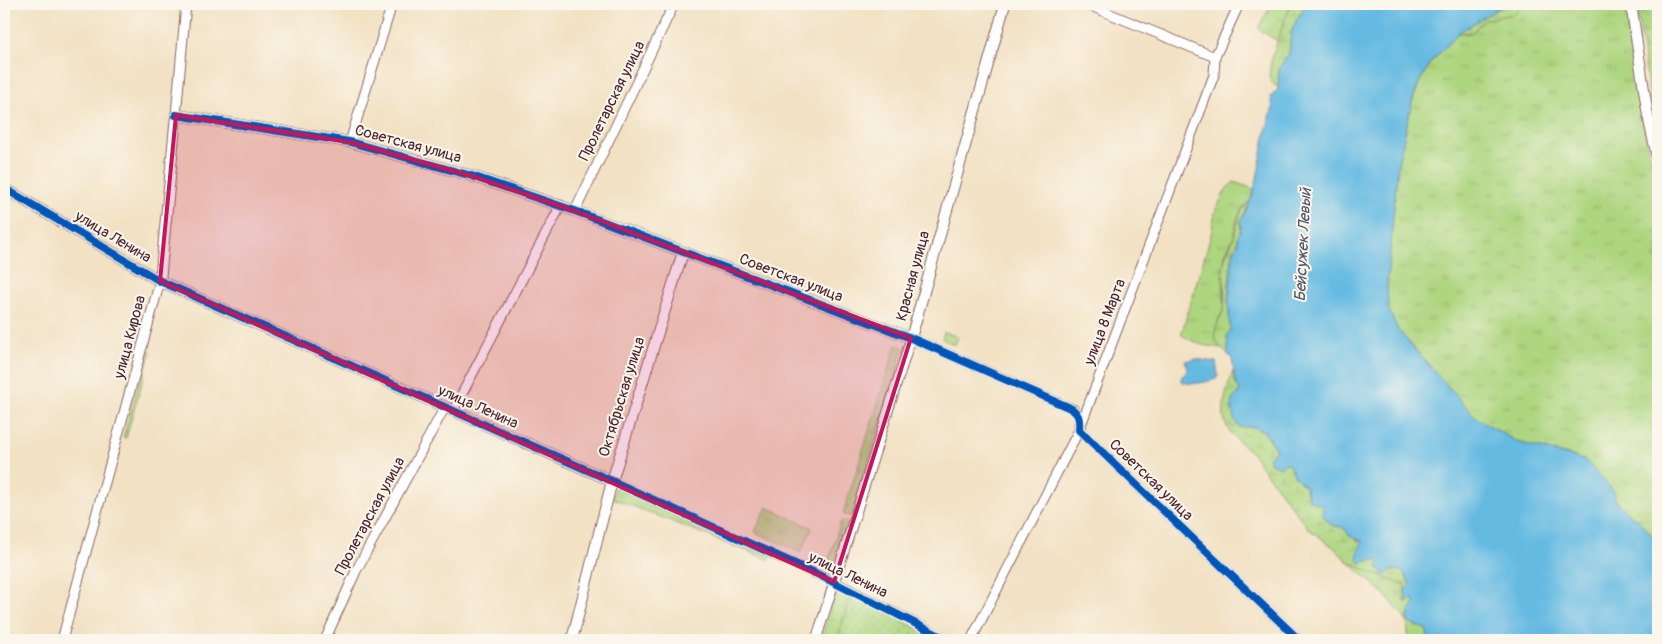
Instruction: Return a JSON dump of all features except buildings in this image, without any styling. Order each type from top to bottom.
[{"type":"street","points":[[4,4],[4,17]]},
{"type":"street","name":"улица Кирова","points":[[62,640],[160,281],[186,4]]},
{"type":"street","points":[[350,142],[392,4]]},
{"type":"street","name":"Пролетарская улица","points":[[575,211],[674,4]]},
{"type":"street","name":"Красная улица","points":[[816,640],[911,338],[1004,4]]},
{"type":"street","points":[[1086,4],[1215,57]]},
{"type":"street","name":"улица 8 Марта","points":[[971,640],[1079,430],[1214,75],[1215,57],[1239,4]]},
{"type":"street","points":[[1631,4],[1648,116],[1658,161]]},
{"type":"street","name":"Советская улица","points":[[176,115],[350,142],[472,176],[575,211],[911,338],[1073,409],[1079,416],[1079,430],[1299,640]]},
{"type":"street","name":"улица Ленина","points":[[4,188],[160,281],[612,481],[834,582],[948,640]]},
{"type":"street","name":"Пролетарская улица","points":[[325,640],[356,571],[449,409],[561,206]]},
{"type":"street","name":"Октябрьская улица","points":[[572,640],[612,481],[683,252]]},
{"type":"highlighted area","points":[[176,115],[350,142],[472,176],[575,211],[911,338],[834,582],[160,281]]},
{"type":"green space","points":[[1272,4],[1291,4],[1278,41],[1258,28]]},
{"type":"green space","points":[[1291,4],[1306,4],[1291,33],[1289,54],[1279,68],[1279,89],[1270,80],[1270,65]]},
{"type":"green space","points":[[1510,4],[1521,4],[1514,14],[1486,19],[1471,33],[1458,33],[1495,10]]},
{"type":"green space","points":[[1521,4],[1625,4],[1645,136],[1658,183],[1658,542],[1639,521],[1620,507],[1612,489],[1576,457],[1517,442],[1475,417],[1398,330],[1387,308],[1389,254],[1398,164],[1412,102],[1420,81],[1431,62],[1458,33],[1471,33],[1486,19],[1495,17]]},
{"type":"green space","points":[[1636,4],[1658,4],[1658,126],[1654,127]]},
{"type":"green space","points":[[1234,182],[1254,189],[1250,201],[1242,208],[1237,219],[1234,236],[1225,254],[1223,269],[1224,309],[1218,321],[1216,340],[1220,348],[1202,345],[1181,335],[1211,235],[1215,211],[1227,188]]},
{"type":"green space","points":[[1250,201],[1240,221],[1241,226],[1232,258],[1228,299],[1231,324],[1228,354],[1218,345],[1215,335],[1216,326],[1224,307],[1224,264],[1240,214],[1245,205]]},
{"type":"green space","points":[[944,332],[958,337],[955,345],[942,339]]},
{"type":"green space","points":[[896,345],[904,348],[852,517],[843,514]]},
{"type":"green space","points":[[148,350],[151,351],[126,438],[123,437]]},
{"type":"green space","points":[[1233,371],[1240,391],[1232,401],[1232,408],[1234,418],[1239,427],[1254,427],[1264,431],[1276,450],[1269,458],[1282,465],[1285,463],[1289,465],[1296,478],[1305,487],[1309,500],[1320,504],[1324,508],[1329,522],[1342,527],[1358,541],[1362,541],[1363,543],[1359,549],[1377,560],[1387,572],[1392,570],[1402,571],[1410,585],[1405,589],[1404,585],[1346,560],[1333,547],[1309,529],[1252,454],[1234,437],[1226,425],[1224,402]]},
{"type":"green space","points":[[616,485],[771,556],[770,560],[612,498]]},
{"type":"green space","points":[[767,507],[812,528],[801,553],[755,532]]},
{"type":"green space","points":[[841,521],[850,524],[836,568],[827,566]]},
{"type":"green space","points":[[1346,560],[1404,585],[1406,598],[1403,600],[1405,602],[1413,599],[1415,604],[1410,610],[1407,622],[1386,595]]},
{"type":"green space","points":[[837,588],[851,594],[837,640],[821,640]]},
{"type":"green space","points":[[851,594],[940,640],[837,640]]},
{"type":"green space","points":[[1408,616],[1408,620],[1416,626],[1426,629],[1429,640],[1409,640],[1407,622]]},
{"type":"water","name":"Бейсужек Левый","points":[[1306,4],[1510,4],[1495,10],[1458,33],[1431,62],[1420,81],[1412,102],[1398,164],[1387,283],[1388,308],[1398,330],[1475,417],[1517,442],[1585,460],[1612,489],[1620,507],[1639,521],[1657,540],[1658,640],[1429,640],[1426,629],[1410,624],[1408,620],[1410,610],[1415,604],[1413,599],[1403,601],[1406,598],[1405,589],[1410,585],[1402,571],[1392,570],[1385,575],[1382,574],[1382,571],[1378,570],[1379,563],[1375,559],[1360,563],[1357,557],[1362,541],[1349,536],[1343,528],[1333,526],[1328,522],[1322,514],[1323,508],[1321,505],[1309,500],[1305,486],[1296,478],[1289,465],[1285,463],[1280,467],[1271,463],[1269,458],[1276,450],[1264,431],[1254,427],[1239,427],[1236,422],[1232,411],[1232,404],[1240,391],[1235,381],[1232,359],[1228,354],[1227,334],[1230,331],[1228,303],[1233,253],[1238,245],[1237,237],[1240,232],[1240,221],[1247,208],[1256,181],[1268,122],[1273,108],[1271,97],[1278,89],[1279,68],[1289,54],[1291,33]]},
{"type":"water","points":[[1195,359],[1216,362],[1218,375],[1216,379],[1194,383],[1181,381],[1188,367],[1185,361]]},
{"type":"cycle path","points":[[176,115],[350,142],[472,176],[575,211],[911,338],[1068,407],[1078,416],[1079,430],[1299,640]]},
{"type":"cycle path","points":[[4,188],[160,281],[815,573],[948,640]]}]
